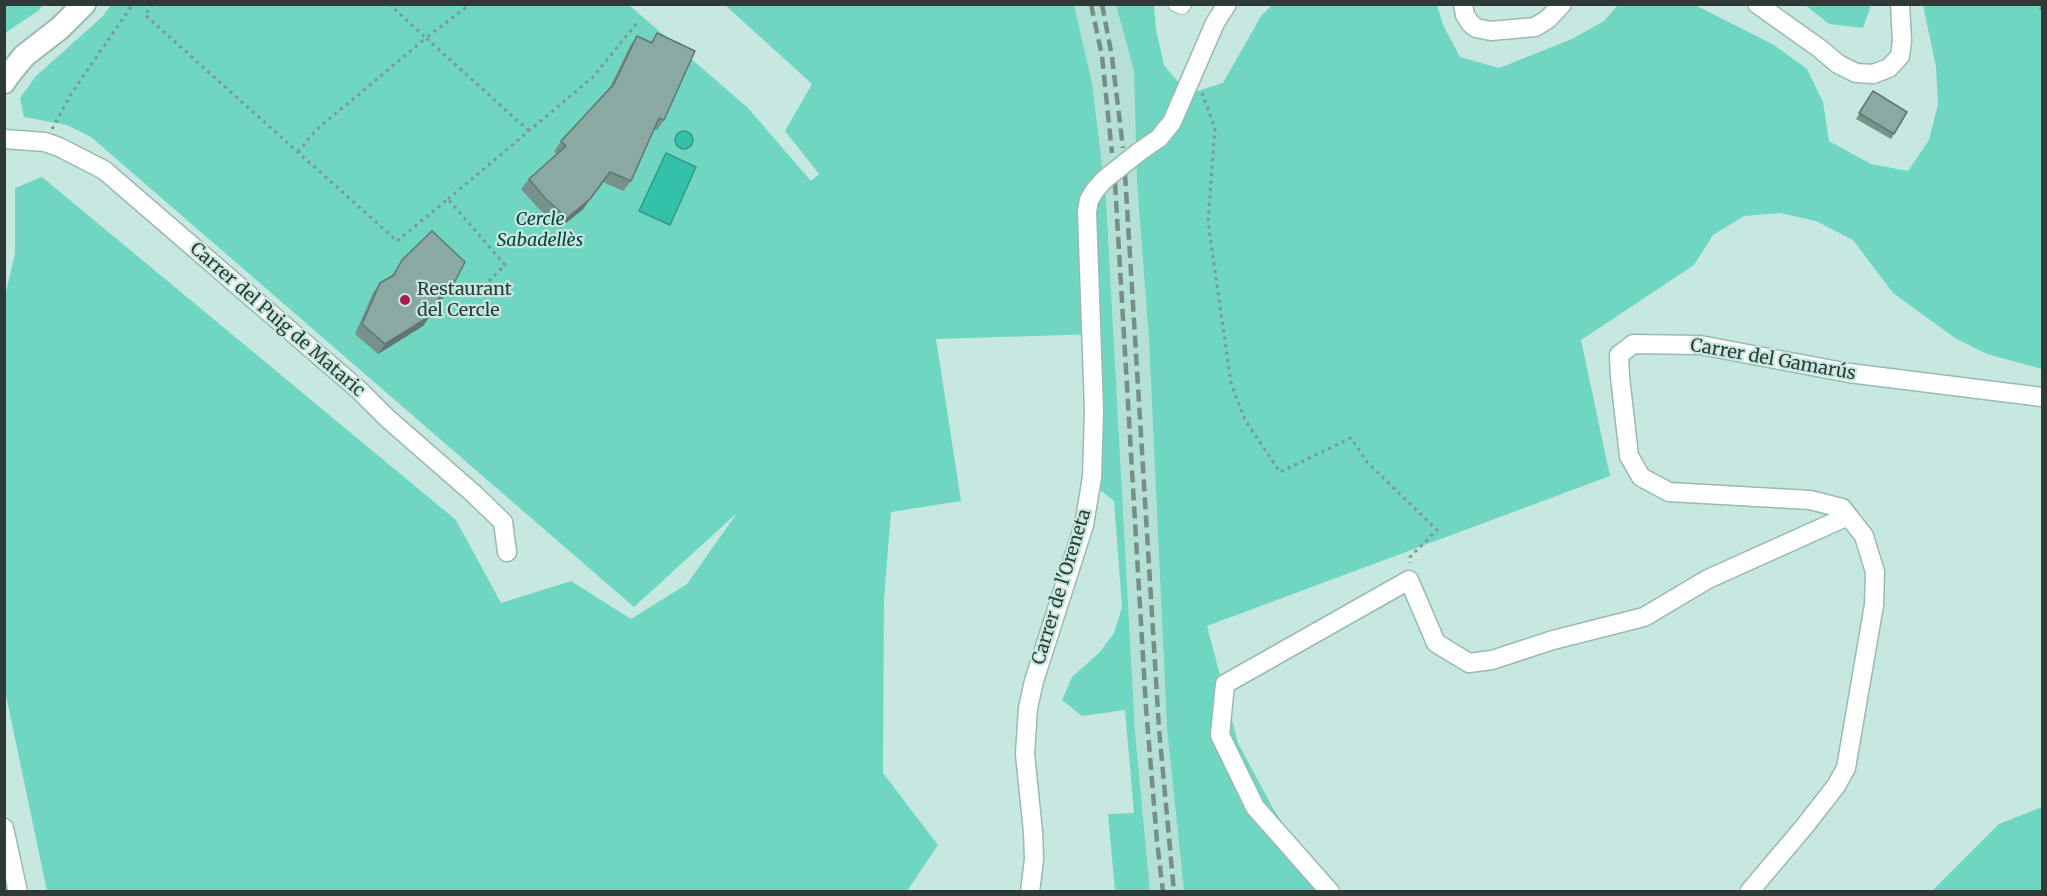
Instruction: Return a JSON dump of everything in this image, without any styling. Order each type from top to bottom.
[{"type":"street","points":[[4,53],[41,31],[70,4]]},
{"type":"street","points":[[6,80],[24,56],[60,28],[84,4]]},
{"type":"street","points":[[1175,4],[1182,7],[1184,4]]},
{"type":"street","points":[[1195,71],[1215,23],[1227,4]]},
{"type":"street","points":[[1463,4],[1465,15],[1470,23],[1476,28],[1491,31],[1535,27],[1548,19],[1562,4]]},
{"type":"street","points":[[1757,4],[1838,64],[1857,73],[1873,74],[1889,68],[1900,56],[1902,41],[1900,4]]},
{"type":"street","name":"Carrer de l'Oreneta","points":[[1030,891],[1034,859],[1026,777],[1027,716],[1034,681],[1084,525],[1092,477],[1094,410],[1087,212],[1089,200],[1105,179],[1167,130],[1195,71]]},
{"type":"street","name":"Carrer del Puig de Mataric","points":[[4,139],[45,142],[104,170],[359,390],[503,522],[507,552]]},
{"type":"street","name":"Carrer del Gamarús","points":[[1749,891],[1836,786],[1846,768],[1874,605],[1875,572],[1864,536],[1842,508],[1810,500],[1669,492],[1641,477],[1629,456],[1619,355],[1633,344],[1700,345],[1849,373],[2038,399]]},
{"type":"street","points":[[1330,891],[1255,807],[1220,735],[1225,684],[1410,580],[1436,643],[1469,663],[1492,660],[1553,640],[1644,617],[1708,579],[1848,516]]},
{"type":"street","points":[[4,828],[18,891]]},
{"type":"path","points":[[45,142],[71,94],[133,4]]},
{"type":"path","points":[[153,4],[145,15],[397,241],[593,77],[636,24]]},
{"type":"path","points":[[389,4],[529,131]]},
{"type":"path","points":[[298,152],[316,130],[470,4]]},
{"type":"path","points":[[2033,4],[2043,9]]},
{"type":"path","points":[[1195,71],[1215,128],[1208,222],[1232,383],[1245,420],[1280,472],[1351,438],[1367,462],[1437,530],[1410,557],[1410,580]]},
{"type":"path","points":[[448,199],[505,265],[476,294]]},
{"type":"shaded area","points":[[1074,5],[1116,5],[1134,71],[1137,183],[1149,340],[1167,728],[1184,891],[1150,891],[1135,732],[1106,198],[1092,83]]},
{"type":"shaded area","points":[[684,131],[692,136],[693,140],[688,148],[684,149],[676,144],[675,140],[680,132]]},
{"type":"shaded area","points":[[666,153],[696,167],[670,225],[639,211]]},
{"type":"green space","points":[[5,4],[43,5],[38,11],[5,33]]},
{"type":"green space","name":"Cercle Sabadellès","points":[[111,5],[629,5],[748,108],[811,181],[819,174],[785,131],[812,84],[725,5],[1074,5],[1092,83],[1106,198],[1135,732],[1150,891],[1115,891],[1108,814],[1134,813],[1125,710],[1082,716],[1062,700],[1072,677],[1100,652],[1114,633],[1122,607],[1114,501],[1100,490],[1103,379],[1098,334],[936,339],[961,501],[891,512],[884,599],[883,773],[938,845],[907,891],[47,891],[4,686],[4,300],[15,254],[15,188],[42,177],[456,520],[501,603],[571,581],[631,619],[687,584],[737,513],[634,607],[91,137],[67,125],[24,117],[20,98],[36,76],[103,16]]},
{"type":"green space","points":[[1116,5],[1154,5],[1156,30],[1164,65],[1188,94],[1223,83],[1261,16],[1272,5],[1437,5],[1443,25],[1460,57],[1499,68],[1572,39],[1604,21],[1618,5],[1695,5],[1774,45],[1807,69],[1823,102],[1829,141],[1871,164],[1908,171],[1929,140],[1938,104],[1936,67],[1923,5],[2042,5],[2042,369],[1987,354],[1955,338],[1893,293],[1853,240],[1816,221],[1780,213],[1744,216],[1713,235],[1694,265],[1581,340],[1610,476],[1207,626],[1238,743],[1274,810],[1326,891],[1184,891],[1167,728],[1149,340],[1137,183],[1134,71]]},
{"type":"green space","points":[[1805,5],[1871,5],[1863,28],[1829,24]]},
{"type":"green space","points":[[2042,807],[2042,891],[1932,891],[1999,824]]},
{"type":"building","points":[[657,33],[695,51],[664,120],[659,118],[631,181],[610,172],[590,199],[567,218],[529,179],[566,146],[561,141],[614,84],[637,36],[652,43]]},
{"type":"building","points":[[1873,91],[1907,112],[1894,134],[1859,113]]},
{"type":"building","name":"Restaurant del Cercle","points":[[432,231],[465,262],[452,287],[442,292],[430,316],[385,344],[362,324],[380,283],[394,275],[402,260]]},
{"type":"railway","points":[[1091,4],[1102,56],[1112,153]]},
{"type":"railway","points":[[1102,4],[1112,57],[1123,148]]},
{"type":"railway","points":[[1125,174],[1159,729],[1174,892]]},
{"type":"railway","points":[[1115,183],[1146,708],[1163,892]]},
{"type":"place","name":"Restaurant del Cercle","points":[[405,300]]}]
